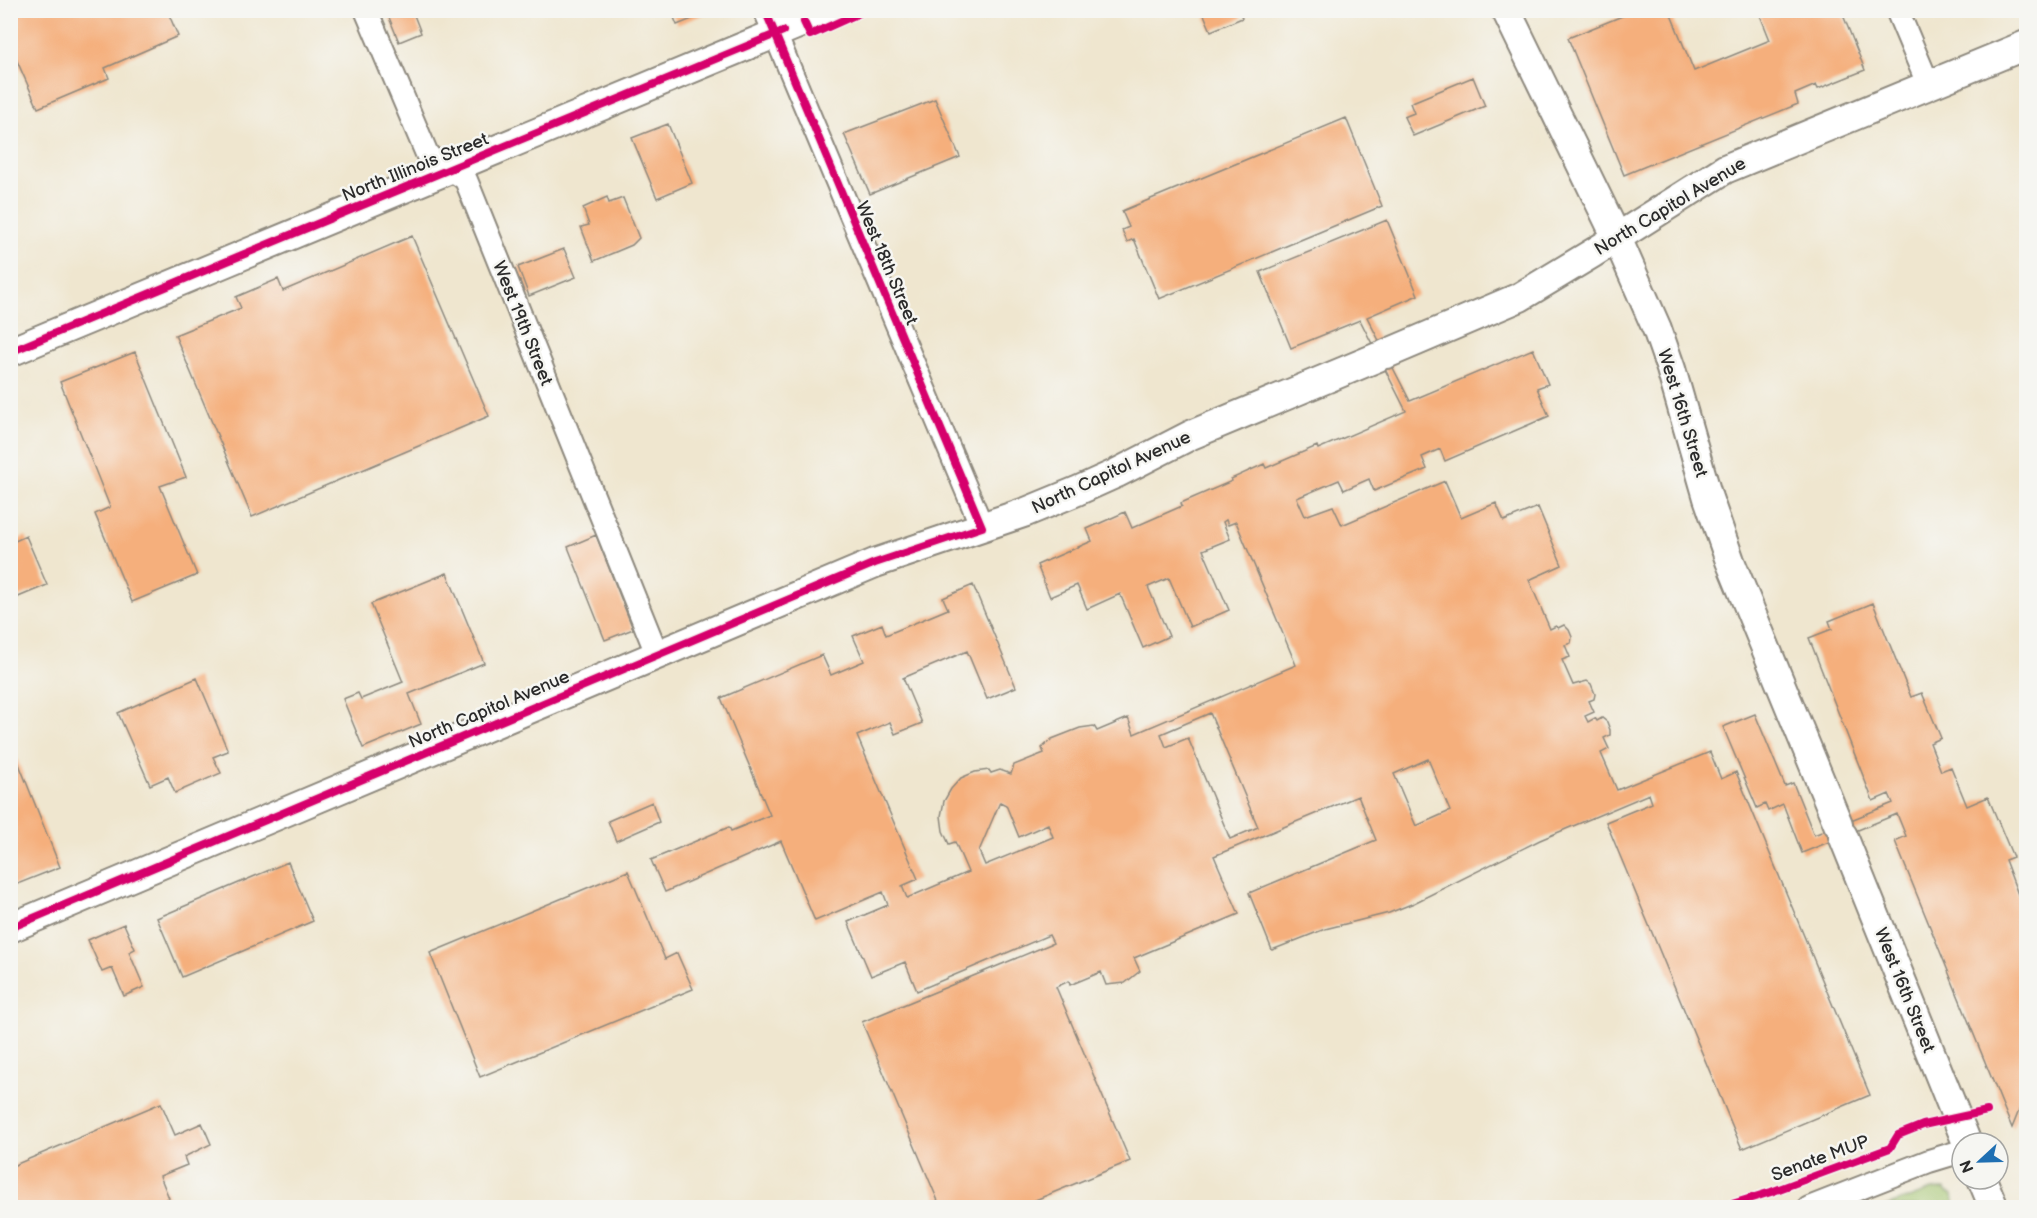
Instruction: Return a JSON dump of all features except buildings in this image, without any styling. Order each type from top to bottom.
[{"type":"main road","name":"North Illinois Street","points":[[10,352],[448,170],[770,22],[832,10]]},
{"type":"main road","name":"West 16th Street","points":[[1506,10],[1617,238],[1663,344],[1708,498],[1730,561],[1962,1131]]},
{"type":"main road","name":"North Capitol Avenue","points":[[10,928],[875,563],[982,527],[1077,491],[1191,435],[1520,297],[1725,169],[2026,45]]},
{"type":"main road","points":[[1987,1191],[1994,1208]]},
{"type":"street","name":"West 19th Street","points":[[366,10],[427,154],[432,160],[466,180],[657,654]]},
{"type":"street","points":[[1897,10],[1928,84]]},
{"type":"street","name":"West 18th Street","points":[[770,22],[982,527]]},
{"type":"street","points":[[1809,1208],[1950,1155]]},
{"type":"green space","points":[[1945,1189],[1953,1195],[1955,1207],[1884,1207],[1931,1190]]},
{"type":"cycle path","points":[[10,928],[875,563],[982,527],[765,10]]},
{"type":"cycle path","points":[[804,22],[810,35],[866,10]]},
{"type":"cycle path","points":[[10,352],[783,31]]},
{"type":"cycle path","name":"Senate MUP","points":[[1719,1208],[1771,1192],[1890,1148],[1898,1135],[1923,1125],[1987,1111]]}]
